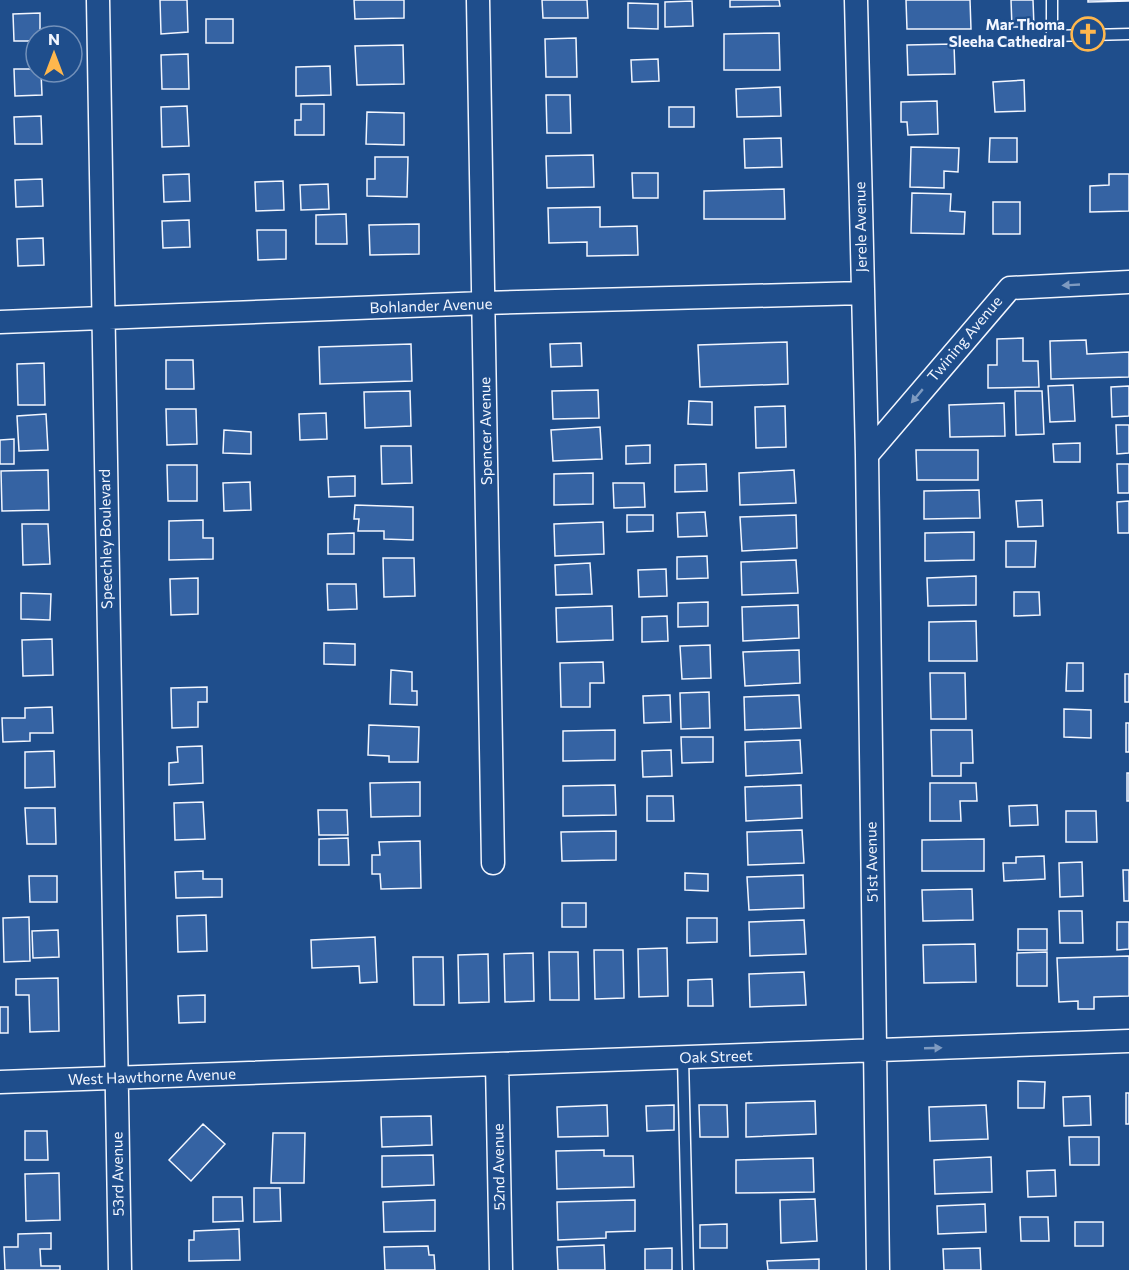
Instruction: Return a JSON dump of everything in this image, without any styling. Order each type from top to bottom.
[{"type":"street","name":"Speechley Boulevard","points":[[98,0],[116,1078]]},
{"type":"street","name":"Spencer Avenue","points":[[478,0],[493,863]]},
{"type":"street","name":"Jerele Avenue","points":[[856,0],[867,455]]},
{"type":"street","name":"Twining Avenue","points":[[867,455],[1010,288],[1129,282]]},
{"type":"street","name":"Bohlander Avenue","points":[[0,322],[102,320],[484,303],[863,293]]},
{"type":"street","name":"51st Avenue","points":[[867,455],[878,1270]]},
{"type":"street","name":"Oak Street","points":[[304,1072],[1129,1041]]},
{"type":"street","name":"52nd Avenue","points":[[497,1064],[501,1270]]},
{"type":"street","name":"West Hawthorne Avenue","points":[[0,1082],[304,1072]]},
{"type":"street","name":"53rd Avenue","points":[[116,1078],[120,1270]]},
{"type":"lane","points":[[1052,0],[1052,36],[1129,34]]},
{"type":"lane","points":[[683,1058],[688,1270]]},
{"type":"building","points":[[160,0],[187,0],[188,32],[161,34]]},
{"type":"building","points":[[354,0],[404,0],[404,18],[355,19]]},
{"type":"building","points":[[542,0],[587,0],[588,18],[543,18]]},
{"type":"building","points":[[730,0],[779,0],[780,6],[730,7]]},
{"type":"building","points":[[906,0],[970,0],[971,29],[907,29]]},
{"type":"building","points":[[1011,0],[1033,0],[1034,27],[1012,27]]},
{"type":"building","points":[[1088,0],[1129,0],[1129,1],[1088,2]]},
{"type":"building","points":[[692,1],[693,26],[665,27],[665,2]]},
{"type":"building","points":[[628,3],[658,4],[658,29],[628,28]]},
{"type":"building","points":[[40,13],[40,24],[24,24],[24,41],[14,41],[13,14]]},
{"type":"building","points":[[206,19],[233,19],[233,43],[206,43]]},
{"type":"building","points":[[779,33],[780,70],[724,70],[724,34]]},
{"type":"building","points":[[576,38],[577,77],[546,77],[545,39]]},
{"type":"building","points":[[954,44],[955,74],[908,75],[907,45]]},
{"type":"building","points":[[403,45],[404,84],[357,85],[355,46]]},
{"type":"building","points":[[188,54],[189,89],[162,89],[161,55]]},
{"type":"building","points":[[658,59],[659,81],[632,82],[631,60]]},
{"type":"building","points":[[330,66],[331,95],[296,96],[296,67]]},
{"type":"building","points":[[14,69],[24,69],[24,84],[42,84],[42,95],[15,96]]},
{"type":"building","points":[[1024,80],[1025,111],[995,112],[993,82]]},
{"type":"building","points":[[780,87],[781,116],[737,117],[736,89]]},
{"type":"building","points":[[546,95],[570,95],[571,133],[547,133]]},
{"type":"building","points":[[937,101],[938,134],[908,135],[907,122],[901,122],[901,102]]},
{"type":"building","points":[[301,104],[324,104],[324,135],[295,135],[295,120],[301,120]]},
{"type":"building","points":[[187,106],[189,146],[162,147],[161,107]]},
{"type":"building","points":[[669,107],[694,107],[694,127],[669,127]]},
{"type":"building","points":[[367,112],[404,113],[404,145],[366,144]]},
{"type":"building","points":[[41,116],[42,144],[15,144],[14,117]]},
{"type":"building","points":[[781,138],[782,167],[745,168],[744,139]]},
{"type":"building","points":[[990,138],[1017,138],[1017,162],[989,162]]},
{"type":"building","points":[[911,147],[959,148],[958,172],[944,171],[944,188],[910,187]]},
{"type":"building","points":[[593,155],[594,187],[547,188],[546,156]]},
{"type":"building","points":[[375,157],[408,157],[407,197],[367,196],[367,179],[375,179]]},
{"type":"building","points":[[632,173],[658,173],[658,198],[633,198]]},
{"type":"building","points":[[189,174],[190,201],[164,202],[163,175]]},
{"type":"building","points":[[1109,174],[1129,174],[1129,211],[1090,212],[1090,186],[1109,185]]},
{"type":"building","points":[[42,179],[43,206],[16,207],[15,180]]},
{"type":"building","points":[[283,181],[284,210],[256,211],[255,182]]},
{"type":"building","points":[[328,184],[329,209],[301,210],[300,185]]},
{"type":"building","points":[[784,189],[785,219],[704,219],[704,191]]},
{"type":"building","points":[[912,193],[951,194],[950,211],[965,212],[964,234],[911,233]]},
{"type":"building","points":[[993,202],[1020,202],[1020,234],[993,234]]},
{"type":"building","points":[[600,207],[600,227],[637,226],[638,255],[587,256],[587,242],[549,243],[548,208]]},
{"type":"building","points":[[346,214],[347,244],[316,244],[316,215]]},
{"type":"building","points":[[189,220],[190,247],[163,248],[162,221]]},
{"type":"building","points":[[419,224],[419,254],[370,255],[369,225]]},
{"type":"building","points":[[257,230],[286,230],[286,259],[258,260]]},
{"type":"building","points":[[43,238],[44,265],[18,266],[17,239]]},
{"type":"building","points":[[1023,338],[1023,361],[1038,361],[1039,387],[988,388],[988,365],[997,365],[997,339]]},
{"type":"building","points":[[1086,340],[1087,354],[1129,352],[1129,377],[1051,379],[1050,341]]},
{"type":"building","points":[[787,342],[788,384],[700,387],[698,345]]},
{"type":"building","points":[[581,343],[582,366],[551,367],[550,344]]},
{"type":"building","points":[[411,344],[412,381],[320,384],[319,347]]},
{"type":"building","points":[[166,360],[193,360],[194,389],[166,389]]},
{"type":"building","points":[[44,363],[45,405],[18,405],[17,364]]},
{"type":"building","points":[[1073,385],[1075,421],[1050,422],[1048,386]]},
{"type":"building","points":[[1129,386],[1129,416],[1112,417],[1111,387]]},
{"type":"building","points":[[598,390],[599,418],[553,419],[552,391]]},
{"type":"building","points":[[410,391],[411,426],[365,428],[364,392]]},
{"type":"building","points":[[1015,391],[1042,391],[1044,434],[1016,435]]},
{"type":"building","points":[[689,401],[712,402],[712,425],[688,424]]},
{"type":"building","points":[[1004,403],[1005,436],[950,437],[949,405]]},
{"type":"building","points":[[785,406],[786,447],[756,448],[755,407]]},
{"type":"building","points":[[166,409],[196,409],[197,444],[167,445]]},
{"type":"building","points":[[326,413],[327,439],[300,440],[299,414]]},
{"type":"building","points":[[46,414],[48,450],[19,451],[17,416]]},
{"type":"building","points":[[1116,425],[1129,425],[1129,453],[1117,454]]},
{"type":"building","points":[[600,427],[602,459],[553,461],[551,430]]},
{"type":"building","points":[[224,430],[251,432],[251,454],[223,453]]},
{"type":"building","points":[[14,439],[14,464],[0,464],[0,440]]},
{"type":"building","points":[[1080,443],[1080,462],[1054,462],[1053,444]]},
{"type":"building","points":[[650,445],[650,463],[626,464],[626,446]]},
{"type":"building","points":[[381,446],[411,446],[412,483],[382,484]]},
{"type":"building","points":[[916,450],[978,450],[978,480],[917,480]]},
{"type":"building","points":[[706,464],[707,491],[675,492],[675,465]]},
{"type":"building","points":[[1117,464],[1129,464],[1129,493],[1118,493]]},
{"type":"building","points":[[167,465],[197,465],[197,501],[168,501]]},
{"type":"building","points":[[48,470],[49,510],[2,511],[1,471]]},
{"type":"building","points":[[794,470],[796,503],[740,505],[739,473]]},
{"type":"building","points":[[593,473],[593,504],[554,505],[554,474]]},
{"type":"building","points":[[355,476],[355,496],[329,497],[328,477]]},
{"type":"building","points":[[250,482],[251,510],[224,511],[223,483]]},
{"type":"building","points":[[613,483],[644,483],[645,507],[614,508]]},
{"type":"building","points":[[979,490],[980,518],[924,519],[924,491]]},
{"type":"building","points":[[1042,500],[1043,526],[1018,527],[1016,501]]},
{"type":"building","points":[[1129,501],[1129,533],[1118,533],[1117,502]]},
{"type":"building","points":[[355,505],[413,507],[413,540],[384,539],[384,531],[358,531],[359,519],[354,519]]},
{"type":"building","points":[[705,512],[707,536],[678,537],[677,513]]},
{"type":"building","points":[[627,515],[653,515],[653,531],[627,532]]},
{"type":"building","points":[[796,515],[797,548],[742,551],[740,517]]},
{"type":"building","points":[[203,520],[203,538],[213,538],[213,559],[169,560],[169,521]]},
{"type":"building","points":[[603,522],[604,554],[555,556],[554,524]]},
{"type":"building","points":[[22,524],[48,524],[50,564],[23,565]]},
{"type":"building","points":[[974,532],[974,560],[925,561],[925,533]]},
{"type":"building","points":[[354,533],[354,554],[328,554],[328,534]]},
{"type":"building","points":[[1006,541],[1036,541],[1035,567],[1006,567]]},
{"type":"building","points":[[707,556],[708,578],[677,579],[677,557]]},
{"type":"building","points":[[383,558],[414,558],[415,596],[384,597]]},
{"type":"building","points":[[796,560],[798,593],[742,595],[741,562]]},
{"type":"building","points":[[590,563],[592,594],[556,595],[555,565]]},
{"type":"building","points":[[666,569],[667,596],[639,597],[638,570]]},
{"type":"building","points":[[976,576],[976,605],[928,606],[927,578]]},
{"type":"building","points":[[198,578],[198,614],[171,615],[170,579]]},
{"type":"building","points":[[327,584],[356,584],[357,609],[328,610]]},
{"type":"building","points":[[1014,592],[1039,592],[1040,615],[1014,616]]},
{"type":"building","points":[[21,593],[51,594],[50,620],[21,619]]},
{"type":"building","points":[[708,602],[708,626],[678,627],[678,603]]},
{"type":"building","points":[[798,605],[799,638],[743,641],[742,607]]},
{"type":"building","points":[[612,606],[613,640],[557,642],[556,608]]},
{"type":"building","points":[[667,616],[668,641],[642,642],[642,617]]},
{"type":"building","points":[[976,621],[977,661],[929,661],[929,622]]},
{"type":"building","points":[[52,639],[53,675],[23,676],[22,640]]},
{"type":"building","points":[[324,643],[355,644],[355,665],[324,664]]},
{"type":"building","points":[[710,645],[711,678],[682,679],[680,646]]},
{"type":"building","points":[[799,650],[800,683],[745,686],[743,652]]},
{"type":"building","points":[[603,662],[604,683],[590,683],[590,707],[561,707],[560,663]]},
{"type":"building","points":[[1067,663],[1083,663],[1083,691],[1066,691]]},
{"type":"building","points":[[391,670],[412,672],[412,691],[417,691],[417,705],[390,704]]},
{"type":"building","points":[[930,673],[965,673],[966,719],[931,719]]},
{"type":"building","points":[[1125,674],[1129,674],[1129,702],[1125,702]]},
{"type":"building","points":[[207,687],[207,702],[198,702],[198,727],[172,728],[171,688]]},
{"type":"building","points":[[709,692],[710,728],[681,729],[680,693]]},
{"type":"building","points":[[670,695],[671,722],[644,723],[643,696]]},
{"type":"building","points":[[799,695],[801,728],[745,730],[744,697]]},
{"type":"building","points":[[52,707],[53,733],[30,733],[30,741],[3,742],[2,718],[25,718],[25,708]]},
{"type":"building","points":[[1064,709],[1091,710],[1091,738],[1064,737]]},
{"type":"building","points":[[1126,723],[1129,723],[1129,752],[1126,752]]},
{"type":"building","points":[[369,725],[419,727],[418,762],[389,762],[389,756],[368,755]]},
{"type":"building","points":[[615,730],[615,760],[563,761],[563,731]]},
{"type":"building","points":[[931,730],[972,730],[973,763],[961,763],[961,776],[932,776]]},
{"type":"building","points":[[681,737],[713,737],[713,762],[682,763]]},
{"type":"building","points":[[800,740],[802,773],[746,776],[745,742]]},
{"type":"building","points":[[202,746],[203,783],[169,785],[169,763],[178,762],[177,747]]},
{"type":"building","points":[[671,750],[672,776],[643,777],[642,751]]},
{"type":"building","points":[[54,751],[55,787],[25,788],[25,752]]},
{"type":"building","points":[[1127,773],[1129,773],[1129,801],[1127,801]]},
{"type":"building","points":[[420,782],[420,816],[371,817],[370,783]]},
{"type":"building","points":[[930,783],[976,783],[977,801],[960,801],[961,821],[930,821]]},
{"type":"building","points":[[615,785],[616,815],[563,816],[563,786]]},
{"type":"building","points":[[801,785],[802,818],[746,821],[745,787]]},
{"type":"building","points":[[647,796],[673,796],[674,821],[647,821]]},
{"type":"building","points":[[203,802],[205,839],[175,840],[174,803]]},
{"type":"building","points":[[1037,805],[1038,825],[1010,826],[1009,806]]},
{"type":"building","points":[[25,808],[55,808],[56,844],[27,844]]},
{"type":"building","points":[[318,810],[347,810],[348,835],[319,835]]},
{"type":"building","points":[[1066,811],[1096,811],[1097,842],[1066,842]]},
{"type":"building","points":[[802,830],[804,863],[748,865],[747,832]]},
{"type":"building","points":[[616,831],[616,860],[562,861],[561,832]]},
{"type":"building","points":[[348,838],[349,865],[319,865],[319,839]]},
{"type":"building","points":[[984,839],[984,871],[922,871],[922,840]]},
{"type":"building","points":[[420,841],[421,888],[381,889],[380,874],[372,874],[372,855],[380,855],[379,842]]},
{"type":"building","points":[[1044,856],[1045,879],[1004,881],[1003,863],[1016,863],[1016,857]]},
{"type":"building","points":[[1082,862],[1083,896],[1060,897],[1059,863]]},
{"type":"building","points":[[1123,870],[1129,870],[1129,901],[1124,901]]},
{"type":"building","points":[[203,871],[203,879],[222,879],[222,897],[176,898],[175,872]]},
{"type":"building","points":[[685,873],[708,874],[708,891],[685,890]]},
{"type":"building","points":[[803,875],[804,908],[749,910],[747,877]]},
{"type":"building","points":[[29,876],[57,876],[57,902],[30,902]]},
{"type":"building","points":[[972,889],[973,920],[923,921],[922,890]]},
{"type":"building","points":[[562,903],[586,903],[586,927],[562,927]]},
{"type":"building","points":[[1059,911],[1082,911],[1083,943],[1060,943]]},
{"type":"building","points":[[206,915],[207,951],[178,952],[177,916]]},
{"type":"building","points":[[29,917],[30,961],[4,962],[3,918]]},
{"type":"building","points":[[687,918],[717,918],[717,942],[687,943]]},
{"type":"building","points":[[804,920],[806,954],[750,956],[749,922]]},
{"type":"building","points":[[1117,922],[1129,922],[1129,949],[1117,950]]},
{"type":"building","points":[[1018,929],[1047,929],[1047,950],[1018,950]]},
{"type":"building","points":[[58,930],[59,957],[33,958],[32,931]]},
{"type":"building","points":[[375,937],[377,982],[360,983],[359,966],[312,968],[311,940]]},
{"type":"building","points":[[975,944],[976,982],[924,983],[923,945]]},
{"type":"building","points":[[667,948],[668,996],[639,997],[638,949]]},
{"type":"building","points":[[594,950],[623,950],[624,998],[595,999]]},
{"type":"building","points":[[549,952],[578,952],[579,1000],[550,1000]]},
{"type":"building","points":[[1047,952],[1047,986],[1017,986],[1017,953]]},
{"type":"building","points":[[533,953],[534,1001],[505,1002],[504,954]]},
{"type":"building","points":[[488,954],[489,1002],[459,1003],[458,955]]},
{"type":"building","points":[[1129,956],[1129,996],[1094,997],[1094,1009],[1078,1009],[1078,1001],[1059,1002],[1057,958]]},
{"type":"building","points":[[413,957],[443,957],[444,1005],[414,1005]]},
{"type":"building","points":[[804,972],[806,1005],[750,1007],[749,974]]},
{"type":"building","points":[[58,978],[59,1031],[30,1032],[29,995],[16,995],[16,979]]},
{"type":"building","points":[[712,979],[713,1006],[688,1006],[688,980]]},
{"type":"building","points":[[205,995],[205,1022],[179,1023],[178,996]]},
{"type":"building","points":[[0,1007],[8,1007],[8,1033],[0,1033]]},
{"type":"building","points":[[1018,1081],[1045,1082],[1044,1108],[1018,1108]]},
{"type":"building","points":[[1126,1093],[1129,1093],[1129,1124],[1126,1124]]},
{"type":"building","points":[[1090,1096],[1091,1125],[1064,1126],[1063,1097]]},
{"type":"building","points":[[815,1101],[816,1134],[746,1137],[746,1103]]},
{"type":"building","points":[[607,1105],[608,1136],[558,1137],[557,1107]]},
{"type":"building","points":[[674,1105],[674,1130],[647,1131],[646,1106]]},
{"type":"building","points":[[699,1105],[727,1105],[728,1137],[700,1137]]},
{"type":"building","points":[[986,1105],[988,1139],[930,1141],[929,1107]]},
{"type":"building","points":[[431,1116],[432,1145],[382,1147],[381,1117]]},
{"type":"building","points":[[203,1124],[225,1144],[191,1181],[169,1160]]},
{"type":"building","points":[[25,1131],[47,1131],[48,1160],[25,1160]]},
{"type":"building","points":[[273,1133],[305,1133],[304,1183],[271,1183]]},
{"type":"building","points":[[1069,1137],[1099,1137],[1099,1165],[1070,1165]]},
{"type":"building","points":[[604,1150],[604,1156],[633,1156],[634,1187],[557,1189],[556,1151]]},
{"type":"building","points":[[433,1155],[434,1185],[382,1187],[382,1156]]},
{"type":"building","points":[[991,1157],[992,1192],[935,1194],[934,1160]]},
{"type":"building","points":[[813,1158],[814,1192],[736,1193],[736,1160]]},
{"type":"building","points":[[1055,1170],[1056,1196],[1028,1197],[1027,1171]]},
{"type":"building","points":[[59,1173],[60,1220],[26,1221],[25,1174]]},
{"type":"building","points":[[254,1188],[280,1188],[281,1221],[254,1222]]},
{"type":"building","points":[[213,1197],[242,1197],[243,1221],[213,1222]]},
{"type":"building","points":[[815,1199],[817,1241],[781,1243],[780,1200]]},
{"type":"building","points":[[435,1200],[435,1231],[384,1232],[383,1202]]},
{"type":"building","points":[[635,1200],[635,1231],[606,1232],[606,1238],[558,1240],[557,1202]]},
{"type":"building","points":[[985,1204],[986,1232],[938,1234],[937,1206]]},
{"type":"building","points":[[1020,1217],[1048,1217],[1049,1241],[1021,1241]]},
{"type":"building","points":[[1075,1222],[1103,1222],[1103,1246],[1075,1246]]},
{"type":"building","points":[[727,1224],[727,1248],[700,1248],[700,1225]]},
{"type":"building","points":[[239,1229],[240,1260],[189,1261],[189,1240],[194,1240],[194,1231]]},
{"type":"building","points":[[51,1233],[51,1249],[40,1249],[41,1266],[60,1266],[60,1270],[5,1270],[4,1247],[18,1247],[18,1234]]},
{"type":"building","points":[[604,1245],[605,1270],[558,1270],[557,1247]]},
{"type":"building","points":[[428,1246],[429,1255],[434,1255],[435,1270],[385,1270],[384,1247]]},
{"type":"building","points":[[672,1248],[672,1270],[645,1270],[645,1249]]},
{"type":"building","points":[[980,1248],[981,1270],[944,1270],[943,1249]]},
{"type":"building","points":[[819,1259],[819,1270],[768,1270],[767,1261]]},
{"type":"place","name":"Mar Thoma Sleeha Cathedral","points":[[1088,34]]}]
